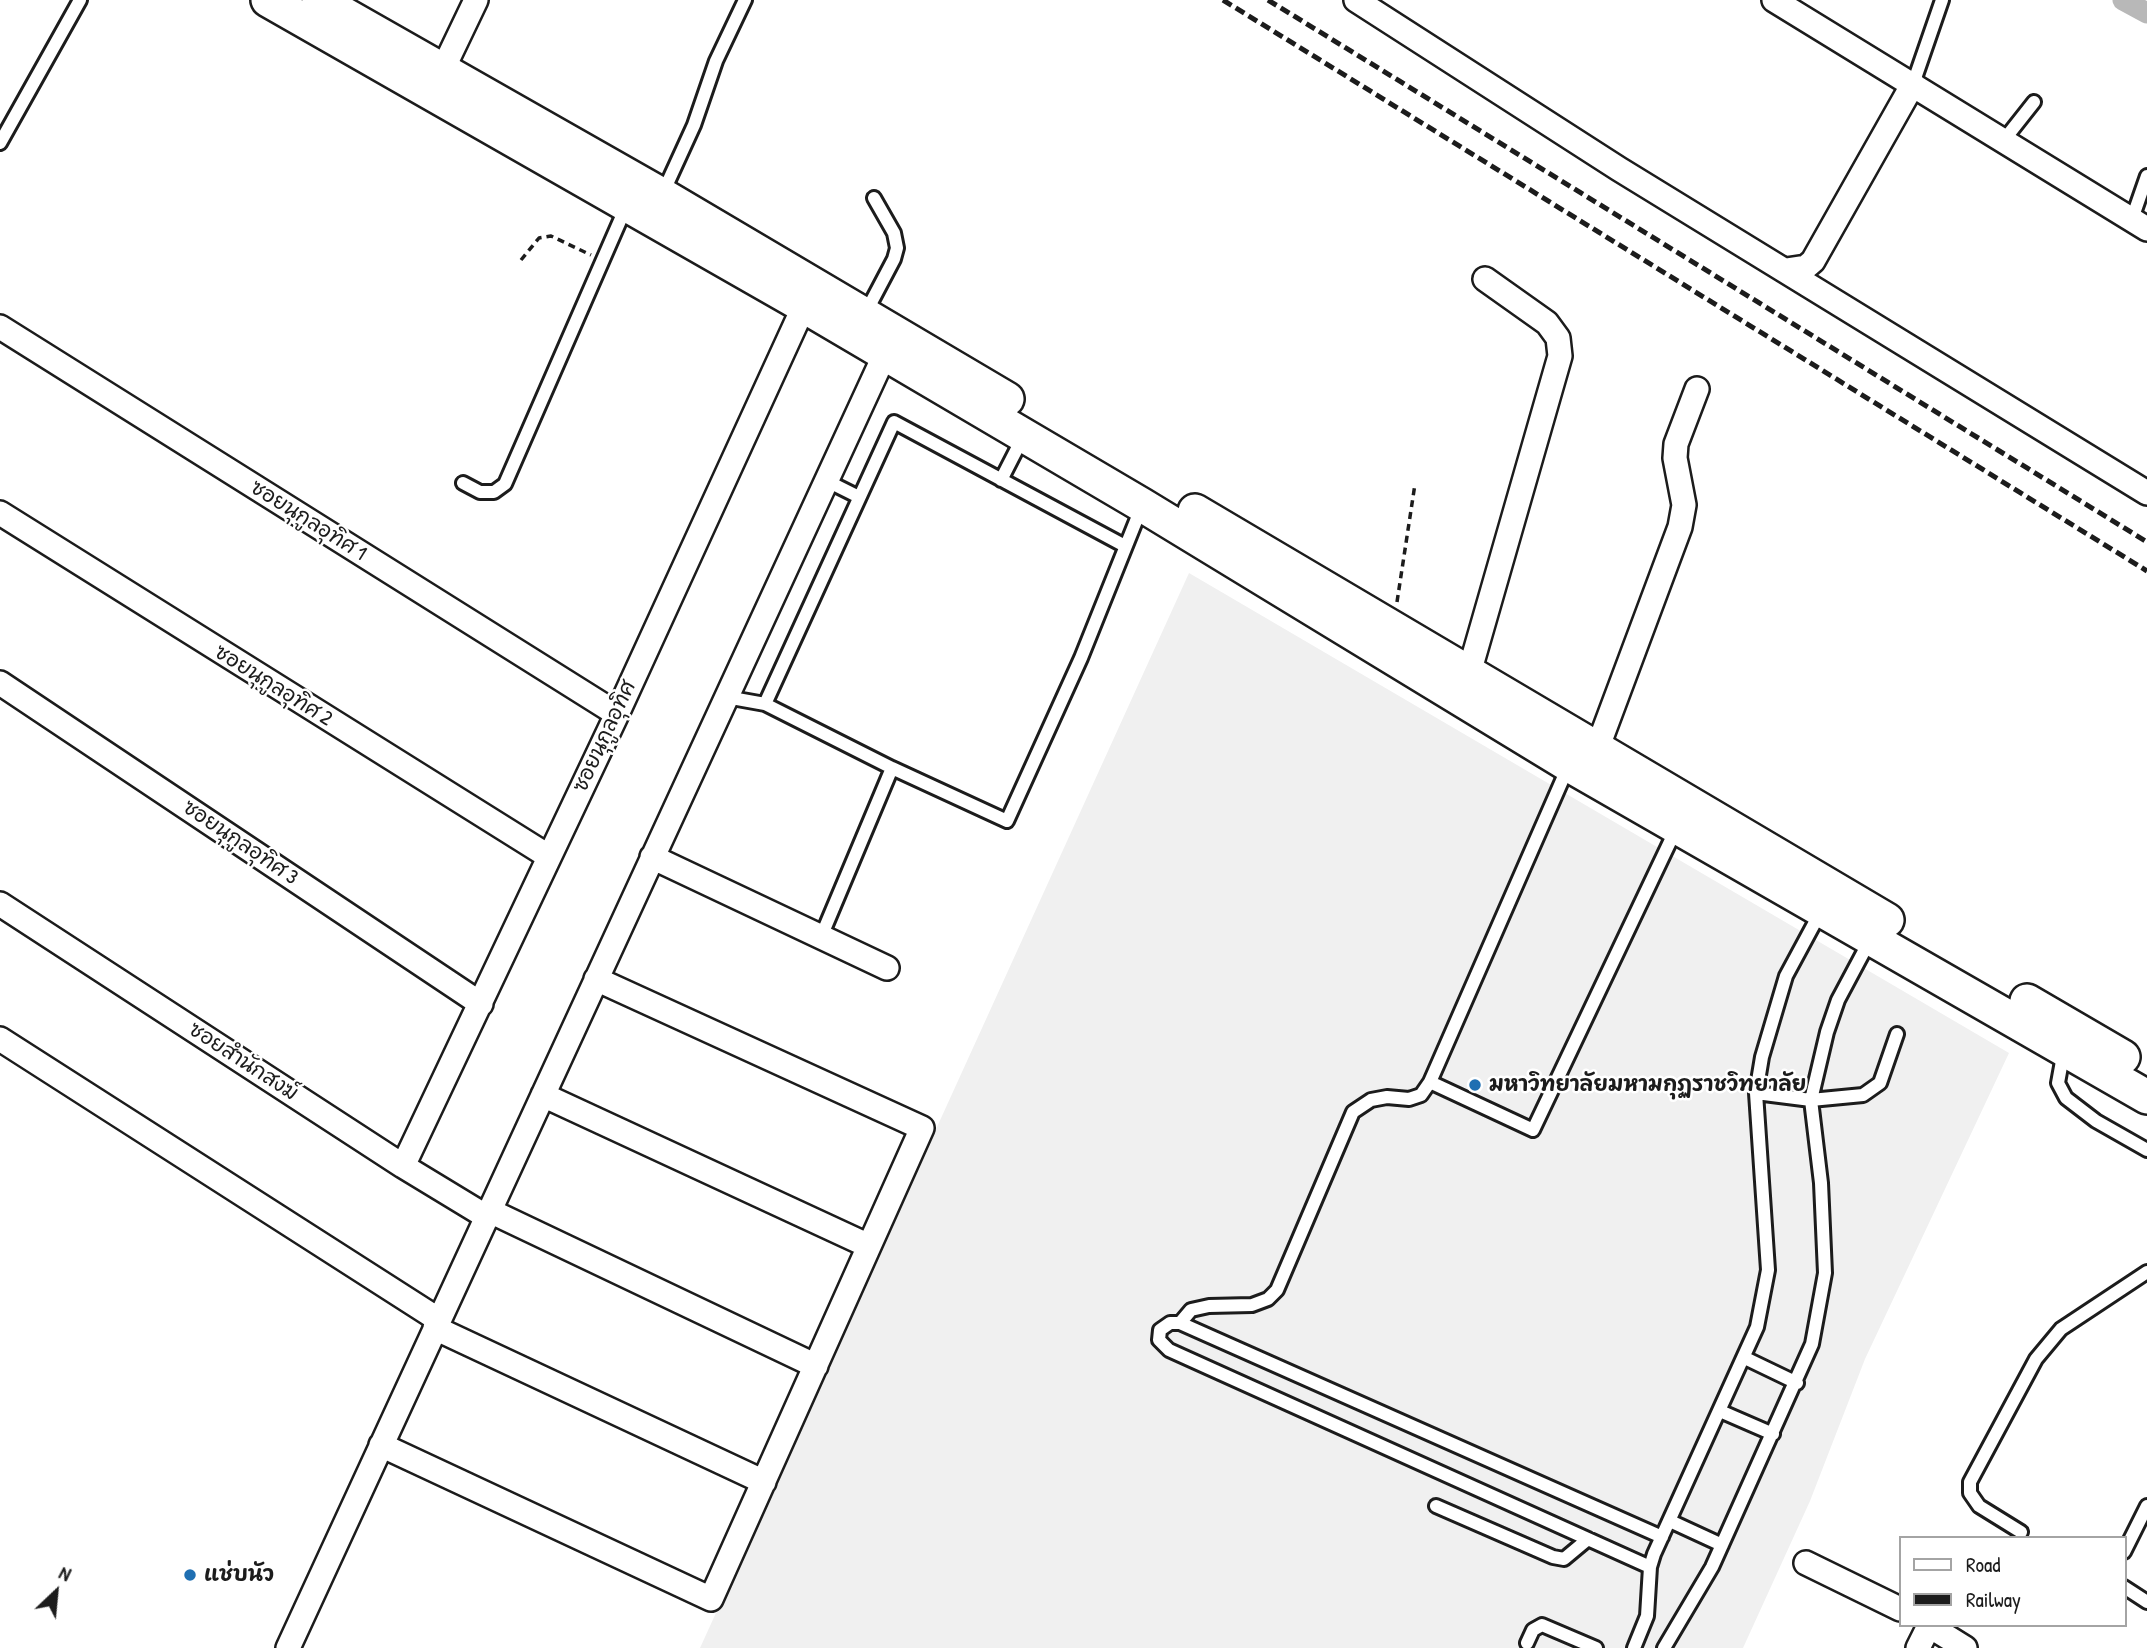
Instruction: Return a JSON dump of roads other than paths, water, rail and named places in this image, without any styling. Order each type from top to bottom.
[{"type":"main road","points":[[268,0],[628,203],[803,306],[891,344],[1393,629],[1469,673],[1677,826],[1828,898]]},
{"type":"main road","points":[[319,0],[662,195],[865,315],[891,344],[1023,435],[1142,506],[1828,898],[2064,1049],[2147,1097]]},
{"type":"main road","points":[[1877,927],[2147,1071]]},
{"type":"street","points":[[443,69],[476,0]]},
{"type":"street","points":[[1356,0],[1619,169],[2147,493]]},
{"type":"street","points":[[1774,0],[2140,224]]},
{"type":"street","points":[[1786,270],[1806,267],[1814,261],[1913,83]]},
{"type":"street","points":[[1469,673],[1560,356],[1558,338],[1547,323],[1485,279]]},
{"type":"street","name":"ซอยนุกูลอุทิศ","points":[[403,1166],[617,714],[803,306]]},
{"type":"street","name":"ซอยนุกูลอุทิศ 1","points":[[0,327],[617,714]]},
{"type":"street","points":[[288,1648],[825,480],[891,344]]},
{"type":"street","points":[[1583,757],[1680,527],[1684,505],[1675,458],[1676,444],[1697,389]]},
{"type":"street","name":"ซอยนุกูลอุทิศ 2","points":[[0,513],[548,856]]},
{"type":"street","name":"ซอยนุกูลอุทิศ 3","points":[[0,683],[481,1004]]},
{"type":"street","points":[[652,857],[887,968]]},
{"type":"street","name":"ซอยสำนักสงฆ์","points":[[0,904],[403,1166],[489,1214],[816,1366]]},
{"type":"street","points":[[381,1445],[711,1599],[922,1128],[596,979]]},
{"type":"street","points":[[0,1040],[437,1324],[764,1482]]},
{"type":"street","points":[[543,1095],[869,1246]]},
{"type":"street","points":[[1806,1563],[1898,1608]]},
{"type":"street","points":[[1918,1648],[1927,1627]]},
{"type":"street","points":[[1931,1627],[1965,1648]]},
{"type":"lane","points":[[0,143],[80,0]]},
{"type":"lane","points":[[662,195],[694,125],[716,61],[745,0]]},
{"type":"lane","points":[[1913,83],[1942,0]]},
{"type":"lane","points":[[2004,139],[2034,102]]},
{"type":"lane","points":[[2140,224],[2147,176]]},
{"type":"lane","points":[[865,315],[897,248],[894,233],[874,198]]},
{"type":"lane","points":[[463,483],[480,492],[494,492],[505,484],[628,203]]},
{"type":"lane","points":[[765,704],[894,422],[1125,546]]},
{"type":"lane","points":[[1001,480],[1023,435]]},
{"type":"lane","points":[[825,480],[859,497]]},
{"type":"lane","points":[[726,697],[765,704],[892,768],[1006,821],[1081,657],[1142,506]]},
{"type":"lane","points":[[1180,1323],[1191,1310],[1209,1306],[1252,1306],[1277,1290],[1358,1105],[1387,1097],[1409,1099],[1421,1095],[1430,1082],[1583,757]]},
{"type":"lane","points":[[821,937],[892,768]]},
{"type":"lane","points":[[1430,1082],[1533,1130],[1677,826]]},
{"type":"lane","points":[[1634,1648],[1647,1616],[1650,1567],[1758,1327],[1768,1270],[1756,1093],[1762,1057],[1786,976],[1828,898]]},
{"type":"lane","points":[[1664,1648],[1722,1545],[1797,1384],[1812,1344],[1825,1273],[1822,1195],[1811,1100],[1827,1032],[1838,1000],[1877,927]]},
{"type":"lane","points":[[1756,1093],[1811,1100],[1863,1095],[1876,1088],[1897,1034]]},
{"type":"lane","points":[[2064,1049],[2058,1086],[2066,1098],[2096,1121],[2147,1150]]},
{"type":"lane","points":[[2021,1532],[1979,1506],[1970,1493],[1970,1482],[2036,1359],[2061,1329],[2147,1272]]},
{"type":"lane","points":[[1650,1567],[1169,1350],[1159,1340],[1160,1330],[1170,1322],[1180,1323],[1662,1537]]},
{"type":"lane","points":[[1745,1358],[1797,1384]]},
{"type":"lane","points":[[1720,1411],[1773,1434]]},
{"type":"lane","points":[[1436,1506],[1553,1557],[1564,1559],[1588,1539]]},
{"type":"lane","points":[[2126,1548],[2147,1506]]},
{"type":"lane","points":[[1670,1521],[1722,1545]]},
{"type":"lane","points":[[2126,1588],[2147,1602]]},
{"type":"lane","points":[[1527,1643],[1533,1630],[1542,1625],[1596,1648]]},
{"type":"waterway","points":[[2123,0],[2147,13]]},
{"type":"railway","points":[[1223,0],[2147,571]]},
{"type":"railway","points":[[1268,0],[2147,542]]},
{"type":"place","name":"มหาวิทยาลัยมหามกุฏราชวิทยาลัย","points":[[1475,1085]]},
{"type":"place","name":"แช่บนัว","points":[[190,1575]]}]
